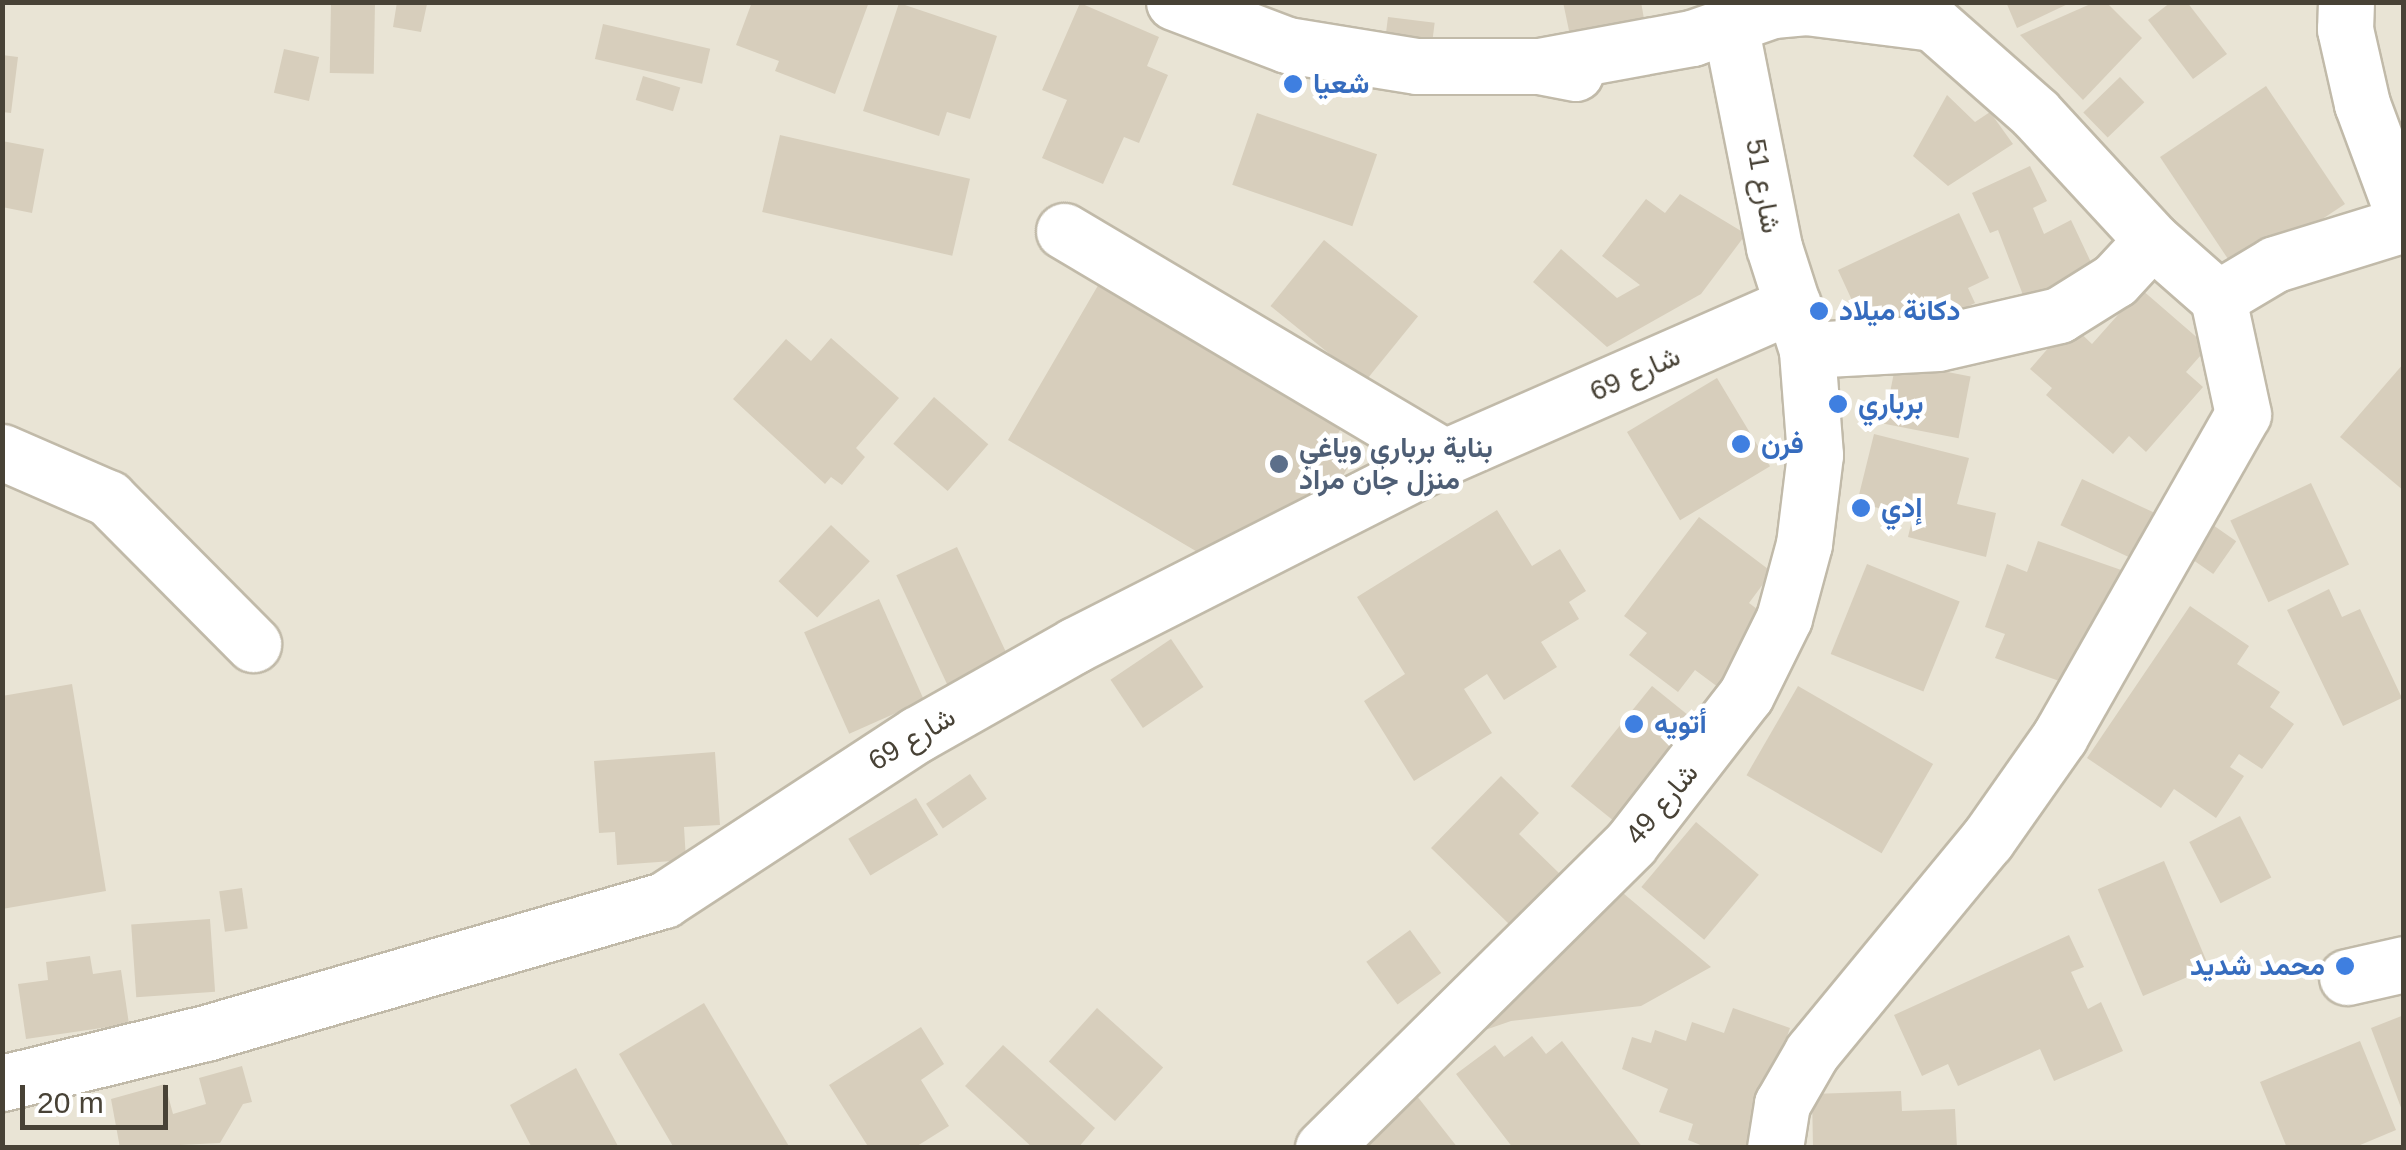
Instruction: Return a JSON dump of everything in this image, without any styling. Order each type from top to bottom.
[{"type":"street","points":[[1174,2],[1292,24],[1417,66],[1539,66],[1715,46],[1773,10],[1806,7],[1840,16],[1939,13],[2152,240],[2218,298],[2243,414],[2060,736],[1987,840],[1812,1052],[1782,1104],[1774,1148]]},
{"type":"street","points":[[2218,298],[2275,264],[2404,221],[2362,104],[2345,29],[2346,2]]},
{"type":"street","name":"شارع 51","points":[[1715,46],[1774,247]]},
{"type":"street","points":[[1064,231],[1445,457]]},
{"type":"street","points":[[1800,327],[1938,343],[2059,314],[2116,280],[2152,240]]},
{"type":"street","name":"شارع 49","points":[[1323,1148],[1630,843],[1746,694],[1784,618],[1804,544],[1815,455],[1800,327],[1774,247]]},
{"type":"street","name":"شارع 69","points":[[2,1083],[206,1033],[664,900],[934,725],[1445,457],[1800,327]]},
{"type":"street","points":[[2,452],[108,498],[253,644]]},
{"type":"street","points":[[2347,977],[2404,964]]},
{"type":"shaded area","points":[[3,3],[2403,3],[2403,1147],[3,1147]]},
{"type":"building","points":[[331,2],[375,3],[374,74],[330,73]]},
{"type":"building","points":[[397,2],[427,4],[421,32],[393,27]]},
{"type":"building","points":[[752,2],[869,2],[835,94],[775,71],[779,61],[736,45]]},
{"type":"building","points":[[1563,2],[1641,2],[1646,30],[1572,45]]},
{"type":"building","points":[[2006,2],[2072,2],[2017,28]]},
{"type":"building","points":[[2095,2],[2106,2],[2142,38],[2083,100],[2020,35]]},
{"type":"building","points":[[2171,2],[2187,2],[2227,54],[2193,79],[2148,20]]},
{"type":"building","points":[[899,3],[997,36],[970,119],[947,112],[939,136],[863,111]]},
{"type":"building","points":[[1080,3],[1159,37],[1147,66],[1168,75],[1139,143],[1124,137],[1103,184],[1042,158],[1067,100],[1042,90]]},
{"type":"building","points":[[1388,17],[1435,23],[1430,57],[1384,52]]},
{"type":"building","points":[[603,24],[710,49],[702,84],[595,59]]},
{"type":"building","points":[[284,49],[319,57],[309,101],[274,93]]},
{"type":"building","points":[[2,55],[18,57],[11,113],[2,112]]},
{"type":"building","points":[[643,76],[680,87],[673,111],[636,100]]},
{"type":"building","points":[[2120,77],[2144,102],[2108,138],[2083,112]]},
{"type":"building","points":[[2266,86],[2345,204],[2271,253],[2230,262],[2160,157]]},
{"type":"building","points":[[1947,95],[1975,122],[1990,112],[2013,144],[1948,186],[1913,156]]},
{"type":"building","points":[[1257,113],[1377,154],[1352,226],[1232,185]]},
{"type":"building","points":[[780,135],[970,179],[952,256],[762,212]]},
{"type":"building","points":[[2,141],[44,149],[32,213],[2,207]]},
{"type":"building","points":[[2030,166],[2047,201],[2033,208],[2044,234],[2071,220],[2097,275],[2028,308],[1998,230],[1990,233],[1972,193]]},
{"type":"building","points":[[1680,194],[1746,234],[1701,294],[1607,347],[1533,282],[1561,249],[1617,298],[1640,285],[1602,256],[1646,199],[1665,213]]},
{"type":"building","points":[[1959,213],[1989,278],[1968,288],[1975,303],[1901,338],[1868,335],[1838,270]]},
{"type":"building","points":[[1324,240],[1418,316],[1365,382],[1271,306]]},
{"type":"building","points":[[1100,282],[1343,425],[1336,437],[1358,450],[1319,517],[1211,560],[1008,440]]},
{"type":"building","points":[[2141,289],[2208,347],[2186,372],[2203,387],[2146,452],[2129,436],[2113,454],[2046,395],[2052,388],[2030,369],[2070,323],[2092,344]]},
{"type":"building","points":[[831,338],[899,398],[856,448],[865,457],[842,485],[831,477],[825,484],[733,399],[786,339],[811,361]]},
{"type":"building","points":[[1896,362],[1971,377],[1959,438],[1884,424]]},
{"type":"building","points":[[2404,363],[2404,491],[2340,437]]},
{"type":"building","points":[[1717,378],[1770,466],[1680,520],[1627,432]]},
{"type":"building","points":[[934,397],[988,444],[948,491],[893,444]]},
{"type":"building","points":[[1874,434],[1969,458],[1957,504],[1996,513],[1986,557],[1908,537],[1913,516],[1857,503]]},
{"type":"building","points":[[2082,479],[2155,513],[2133,559],[2060,525]]},
{"type":"building","points":[[2311,483],[2349,565],[2268,602],[2230,521]]},
{"type":"building","points":[[1497,510],[1532,566],[1560,549],[1586,591],[1569,602],[1579,619],[1541,642],[1557,667],[1504,700],[1487,674],[1464,689],[1492,733],[1414,781],[1364,701],[1405,674],[1357,597]]},
{"type":"building","points":[[1699,517],[1772,572],[1749,603],[1773,621],[1722,690],[1695,670],[1678,692],[1629,655],[1647,633],[1624,616]]},
{"type":"building","points":[[2210,523],[2236,541],[2213,574],[2187,556]]},
{"type":"building","points":[[831,525],[870,561],[817,617],[778,581]]},
{"type":"building","points":[[2038,541],[2127,572],[2076,687],[1995,658],[2005,634],[1985,627],[2007,564],[2027,572]]},
{"type":"building","points":[[957,547],[1009,658],[948,687],[896,575]]},
{"type":"building","points":[[1867,564],[1960,601],[1923,691],[1831,654]]},
{"type":"building","points":[[2329,589],[2342,617],[2360,609],[2402,698],[2343,726],[2287,610]]},
{"type":"building","points":[[879,599],[924,700],[849,734],[804,632]]},
{"type":"building","points":[[2190,606],[2249,646],[2237,664],[2280,692],[2270,707],[2294,724],[2262,769],[2239,754],[2230,767],[2244,776],[2216,818],[2174,789],[2161,808],[2087,758]]},
{"type":"building","points":[[1171,639],[1203,687],[1143,728],[1110,680]]},
{"type":"building","points":[[72,684],[106,891],[2,909],[2,696]]},
{"type":"building","points":[[1652,686],[1696,722],[1615,822],[1571,786]]},
{"type":"building","points":[[1798,686],[1933,764],[1882,853],[1746,775]]},
{"type":"building","points":[[715,752],[720,825],[684,827],[686,860],[617,865],[615,832],[599,833],[594,761]]},
{"type":"building","points":[[970,774],[987,799],[943,829],[926,804]]},
{"type":"building","points":[[1501,776],[1539,813],[1519,834],[1560,874],[1510,925],[1431,848]]},
{"type":"building","points":[[916,798],[938,835],[870,876],[848,839]]},
{"type":"building","points":[[2240,816],[2271,877],[2221,903],[2189,842]]},
{"type":"building","points":[[1696,822],[1759,875],[1704,940],[1641,887]]},
{"type":"building","points":[[2164,861],[2209,968],[2143,996],[2098,889]]},
{"type":"building","points":[[242,888],[248,929],[225,932],[219,891]]},
{"type":"building","points":[[1617,888],[1711,967],[1641,1006],[1511,1021],[1462,1038]]},
{"type":"building","points":[[210,919],[215,992],[136,997],[131,925]]},
{"type":"building","points":[[1410,930],[1441,973],[1397,1005],[1366,962]]},
{"type":"building","points":[[2069,935],[2084,967],[2071,972],[2088,1009],[2101,1002],[2123,1051],[2054,1081],[2040,1049],[1958,1086],[1948,1064],[1922,1076],[1894,1015]]},
{"type":"building","points":[[90,956],[93,974],[121,970],[129,1024],[26,1039],[18,984],[48,980],[46,962]]},
{"type":"building","points":[[704,1003],[790,1148],[674,1148],[619,1054]]},
{"type":"building","points":[[1097,1008],[1163,1068],[1115,1121],[1049,1062]]},
{"type":"building","points":[[1733,1008],[1790,1028],[1748,1148],[1708,1148],[1688,1140],[1693,1124],[1659,1112],[1668,1089],[1622,1069],[1632,1037],[1651,1043],[1655,1030],[1686,1041],[1692,1022],[1724,1033]]},
{"type":"building","points":[[2404,1015],[2404,1113],[2403,1113],[2371,1028]]},
{"type":"building","points":[[921,1027],[944,1064],[921,1080],[949,1126],[914,1148],[869,1148],[829,1085]]},
{"type":"building","points":[[1532,1036],[1546,1054],[1562,1041],[1643,1148],[1513,1148],[1456,1074],[1495,1045],[1504,1057]]},
{"type":"building","points":[[2360,1041],[2396,1130],[2353,1148],[2287,1148],[2260,1082]]},
{"type":"building","points":[[1003,1045],[1095,1128],[1078,1148],[1033,1148],[965,1086]]},
{"type":"building","points":[[242,1066],[252,1102],[243,1104],[220,1143],[120,1148],[111,1099],[165,1084],[173,1114],[206,1104],[199,1078]]},
{"type":"building","points":[[576,1068],[619,1148],[532,1148],[510,1105]]},
{"type":"building","points":[[1413,1091],[1458,1148],[1352,1148]]},
{"type":"building","points":[[1901,1091],[1902,1111],[1955,1109],[1957,1148],[1813,1148],[1812,1094]]},
{"type":"place","name":"شعيا","points":[[1293,84]]},
{"type":"place","name":"دكانة ميلاد","points":[[1819,311]]},
{"type":"place","name":"برباري","points":[[1838,404]]},
{"type":"place","name":"فرن","points":[[1741,444]]},
{"type":"place","name":"بناية برباري وياغي منزل جان مراد","points":[[1279,464]]},
{"type":"place","name":"إدي","points":[[1861,508]]},
{"type":"place","name":"أتويه","points":[[1634,724]]},
{"type":"place","name":"محمد شديد","points":[[2345,966]]}]
